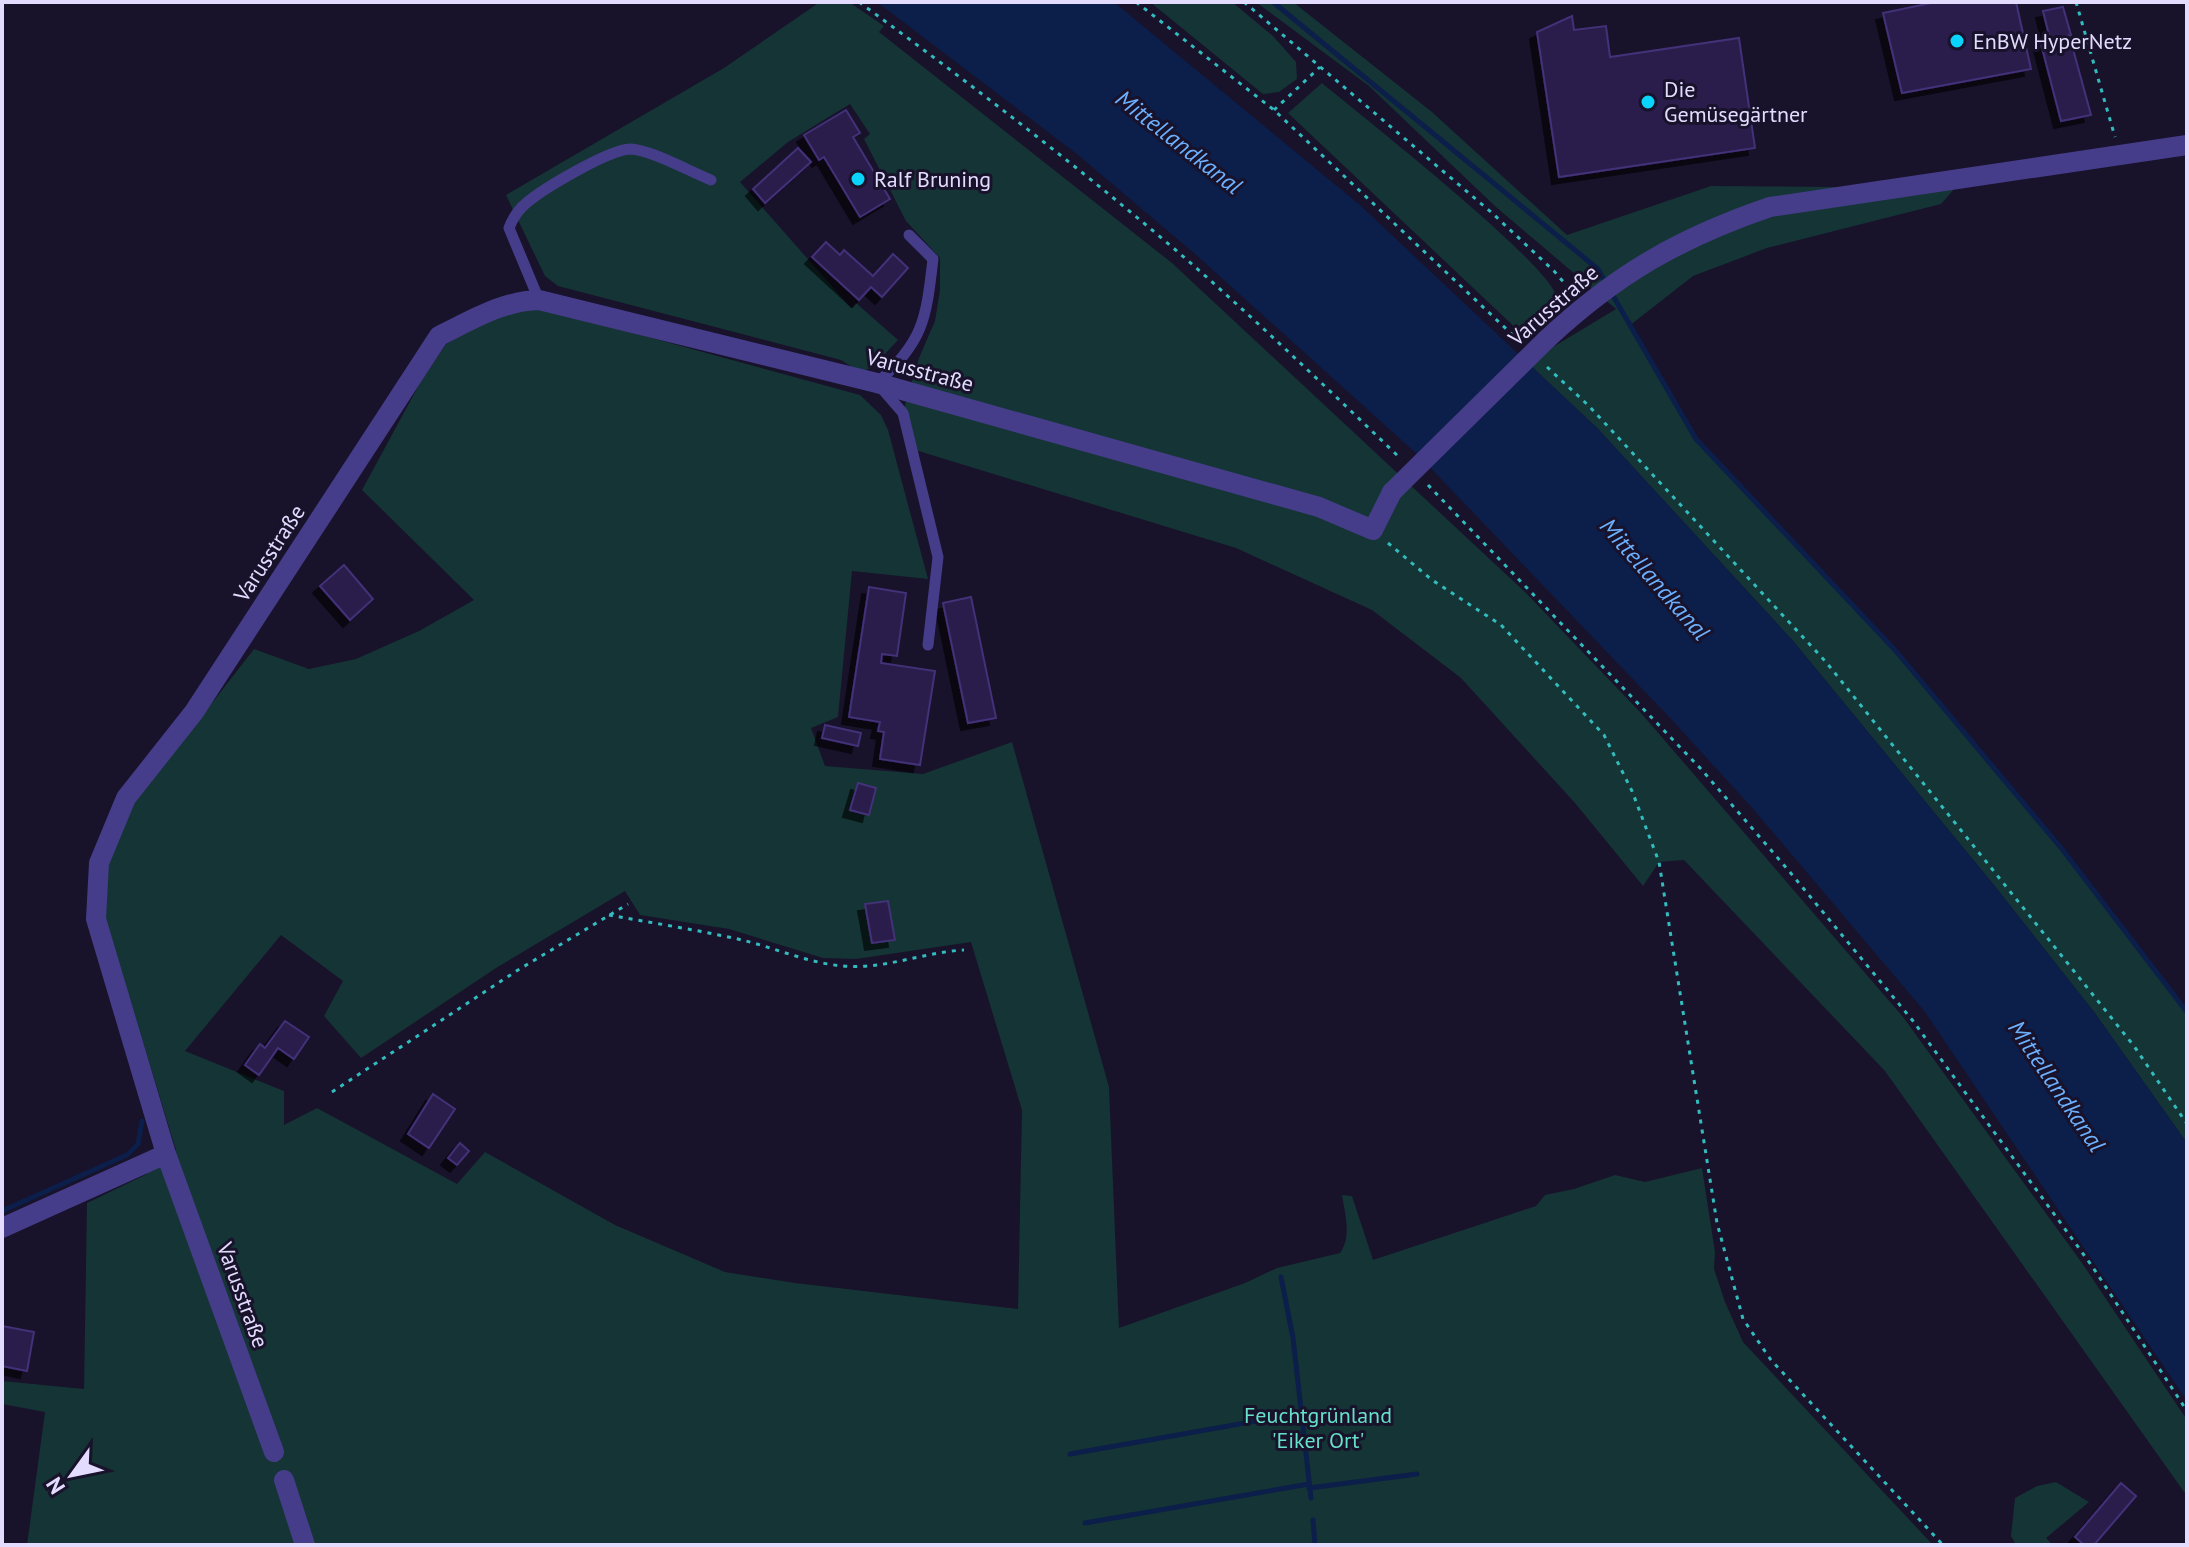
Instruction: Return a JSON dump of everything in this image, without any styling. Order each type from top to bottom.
[{"type":"street","name":"Varusstraße","points":[[274,1452],[166,1154],[96,919],[99,863],[126,798],[194,712],[439,336],[501,306],[539,300],[877,383],[1319,507],[1373,530],[1392,492],[1582,307],[1620,278],[1722,223],[1770,207],[2187,145]]},
{"type":"street","points":[[2,1228],[166,1154]]},
{"type":"street","points":[[284,1480],[305,1545]]},
{"type":"lane","points":[[539,300],[509,228],[516,213],[539,194],[598,161],[632,149],[645,151],[711,180]]},
{"type":"lane","points":[[909,235],[933,259],[924,317],[916,341],[877,383],[903,413],[938,557],[928,645]]},
{"type":"path","points":[[859,2],[955,72],[1177,252],[1306,368],[1409,467]]},
{"type":"path","points":[[1136,2],[1274,110],[1519,341]]},
{"type":"path","points":[[1244,2],[1491,212],[1554,271],[1582,307]]},
{"type":"path","points":[[2076,2],[2120,154]]},
{"type":"path","points":[[1274,110],[1320,67]]},
{"type":"path","points":[[1542,363],[1589,406],[1826,662],[2134,1046],[2187,1124]]},
{"type":"path","points":[[1427,484],[1701,769],[1913,1021],[2092,1266],[2187,1411]]},
{"type":"path","points":[[1373,530],[1432,580],[1501,625],[1604,735],[1632,791],[1659,862],[1717,1223],[1743,1319],[1771,1360],[1943,1545]]},
{"type":"path","points":[[332,1092],[518,970],[628,904]]},
{"type":"path","points":[[609,915],[743,940],[811,960],[845,966],[902,961],[964,950]]},
{"type":"green space","points":[[815,2],[849,2],[884,26],[879,32],[1172,263],[1525,592],[1641,713],[1903,1017],[2082,1263],[2187,1420],[2187,1496],[1885,1071],[1684,860],[1659,862],[1643,886],[1575,803],[1461,678],[1372,610],[1236,548],[912,449],[903,412],[919,358],[935,321],[940,290],[940,258],[906,221],[864,139],[870,134],[850,104],[788,142],[740,182],[851,308],[856,303],[898,340],[873,367],[860,372],[841,360],[558,286],[545,276],[506,195],[724,68],[817,4]]},
{"type":"green space","points":[[1150,2],[1232,2],[1273,36],[1296,62],[1297,79],[1279,92],[1263,94]]},
{"type":"green space","points":[[1256,2],[1293,2],[1432,112],[1567,235],[1711,186],[1955,188],[1941,204],[1767,248],[1693,276],[1629,326],[1696,439],[1895,650],[2062,849],[2187,1012],[2187,1143],[2094,1012],[1793,641],[1598,429],[1531,366],[1553,347],[1616,309],[1496,207],[1369,86]]},
{"type":"green space","points":[[1322,83],[1452,190],[1523,255],[1547,281],[1557,298],[1555,312],[1548,322],[1523,335],[1288,113]]},
{"type":"green space","name":"Feuchtgrünland 'Eiker Ort'","points":[[535,306],[860,395],[881,415],[888,430],[928,579],[852,571],[838,717],[811,728],[825,766],[923,774],[1012,742],[1109,1087],[1119,1328],[1245,1283],[1277,1268],[1340,1253],[1347,1232],[1342,1195],[1352,1196],[1373,1260],[1536,1206],[1545,1195],[1615,1175],[1645,1182],[1702,1168],[1715,1252],[1714,1269],[1743,1342],[1933,1545],[27,1545],[45,1412],[2,1404],[2,1381],[84,1389],[87,1203],[147,1174],[144,1165],[176,1150],[105,918],[108,861],[131,807],[254,649],[309,669],[356,659],[419,631],[474,600],[362,490],[420,383],[446,344],[509,310]],"holes":[[[625,891],[640,915],[729,929],[823,958],[856,959],[971,942],[1022,1110],[1018,1309],[725,1272],[615,1225],[485,1152],[457,1184],[317,1108],[284,1125],[284,1091],[185,1051],[281,935],[343,981],[324,1016],[361,1058],[496,968]]]},
{"type":"green space","points":[[2056,1482],[2089,1502],[2046,1538],[2053,1545],[2016,1545],[2011,1536],[2015,1498],[2037,1486]]},
{"type":"water","name":"Mittellandkanal","points":[[877,2],[1114,2],[1360,205],[1598,429],[1793,641],[2094,1012],[2187,1143],[2187,1401],[1925,1012],[1754,810],[1671,719],[1418,455],[1195,254],[1078,155]]},
{"type":"building","name":"EnBW HyperNetz","points":[[1936,2],[2016,2],[2031,69],[1902,93],[1883,13]]},
{"type":"building","points":[[2063,7],[2071,35],[2050,39],[2043,11]]},
{"type":"building","name":"Die Gemüsegärtner","points":[[1572,16],[1574,30],[1606,26],[1610,57],[1739,38],[1755,148],[1559,177],[1537,32]]},
{"type":"building","points":[[2070,38],[2091,115],[2061,121],[2041,44]]},
{"type":"building","name":"Ralf Bruning","points":[[846,110],[860,133],[853,137],[890,199],[860,217],[824,157],[819,160],[804,135]]},
{"type":"building","points":[[798,148],[811,162],[765,203],[753,189]]},
{"type":"building","points":[[826,242],[840,255],[844,250],[873,276],[893,254],[908,268],[882,297],[871,287],[859,300],[812,257]]},
{"type":"building","points":[[344,565],[373,599],[350,620],[320,586]]},
{"type":"building","points":[[869,587],[906,593],[897,656],[882,654],[881,663],[935,671],[920,765],[880,759],[884,732],[878,731],[880,722],[849,717]]},
{"type":"building","points":[[971,597],[996,718],[968,723],[943,603]]},
{"type":"building","points":[[825,725],[861,733],[858,746],[822,738]]},
{"type":"building","points":[[858,783],[876,788],[869,815],[850,810]]},
{"type":"building","points":[[888,901],[895,940],[872,943],[865,904]]},
{"type":"building","points":[[285,1021],[309,1037],[294,1059],[278,1048],[259,1075],[245,1065],[260,1044],[265,1048]]},
{"type":"building","points":[[433,1094],[455,1109],[429,1148],[408,1134]]},
{"type":"building","points":[[460,1143],[469,1151],[457,1165],[448,1158]]},
{"type":"building","points":[[2,1326],[34,1332],[27,1371],[2,1366]]},
{"type":"building","points":[[2121,1483],[2136,1496],[2094,1545],[2084,1545],[2075,1537]]},
{"type":"waterway","points":[[1273,2],[1598,269],[1605,282]]},
{"type":"waterway","points":[[1612,294],[1696,439],[1895,650],[2062,849],[2187,1012]]},
{"type":"waterway","points":[[2,1211],[127,1155],[138,1144],[142,1121]]},
{"type":"waterway","points":[[1281,1277],[1293,1338],[1311,1498]]},
{"type":"waterway","points":[[1070,1454],[1302,1413]]},
{"type":"waterway","points":[[1309,1488],[1417,1474]]},
{"type":"waterway","points":[[1085,1523],[1309,1484]]},
{"type":"waterway","points":[[1313,1520],[1315,1545]]},
{"type":"place","name":"EnBW HyperNetz","points":[[1957,41]]},
{"type":"place","name":"Die Gemüsegärtner","points":[[1648,102]]},
{"type":"place","name":"Ralf Bruning","points":[[858,179]]}]
